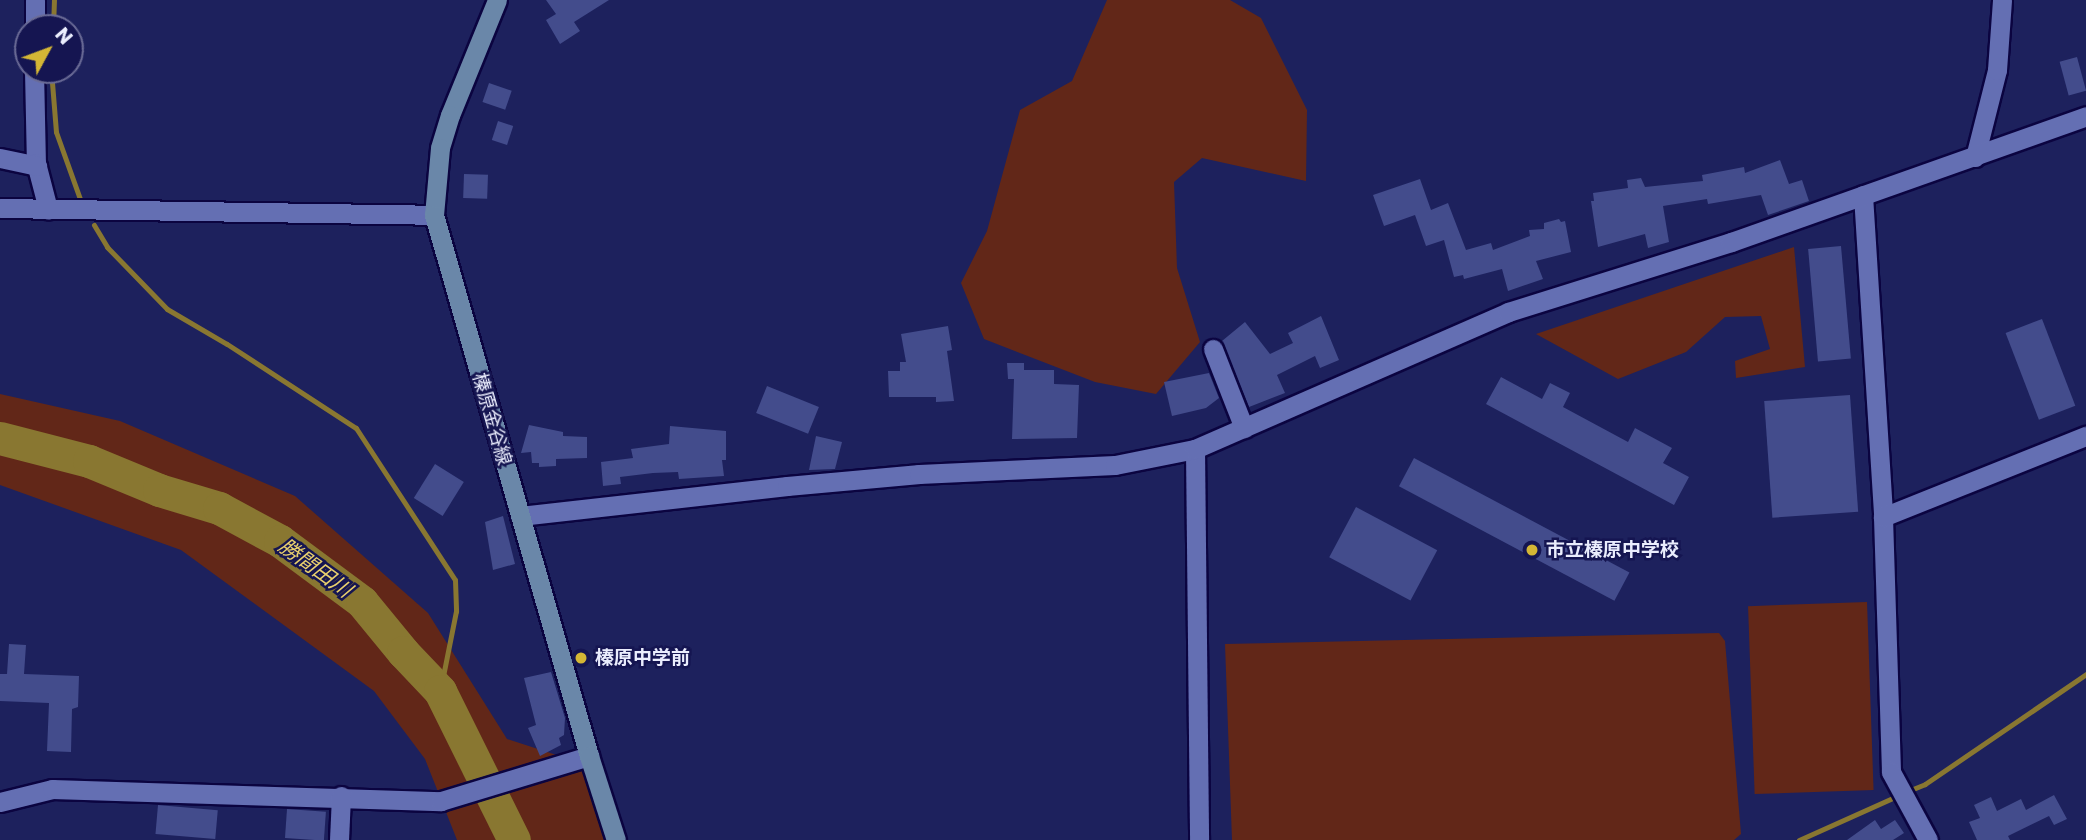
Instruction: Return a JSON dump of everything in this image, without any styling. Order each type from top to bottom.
[{"type":"main road","name":"榛原金谷線","points":[[497,0],[450,115],[440,148],[434,215],[589,755],[617,840]]},
{"type":"street","points":[[1975,157],[1997,70],[2002,0]]},
{"type":"street","points":[[34,84],[37,166],[48,209]]},
{"type":"street","points":[[520,516],[840,481],[1115,465],[1195,449],[1508,312],[1731,242],[2086,116]]},
{"type":"street","points":[[0,158],[37,166]]},
{"type":"street","points":[[1863,195],[1883,517],[1891,772],[1928,840]]},
{"type":"street","points":[[0,208],[434,215]]},
{"type":"street","points":[[1213,349],[1244,428]]},
{"type":"street","points":[[1883,517],[2086,436]]},
{"type":"street","points":[[1195,449],[1199,840]]},
{"type":"street","points":[[0,802],[52,789],[441,801],[589,755]]},
{"type":"street","points":[[340,840],[341,796]]},
{"type":"shaded area","points":[[1107,0],[1230,0],[1261,18],[1307,110],[1306,181],[1202,158],[1174,182],[1177,268],[1200,342],[1156,394],[1095,382],[984,339],[961,283],[987,231],[1020,110],[1072,81]]},
{"type":"shaded area","points":[[1794,247],[1805,367],[1736,378],[1735,361],[1770,349],[1761,316],[1725,317],[1686,352],[1618,379],[1536,334]]},
{"type":"shaded area","points":[[0,394],[120,421],[295,496],[428,613],[507,739],[584,764],[606,840],[457,840],[425,759],[374,691],[181,550],[0,485]]},
{"type":"shaded area","points":[[1867,602],[1874,790],[1755,794],[1748,606]]},
{"type":"shaded area","points":[[1719,633],[1725,641],[1741,834],[1734,840],[1232,840],[1225,644]]},
{"type":"building","points":[[546,0],[609,0],[574,22],[580,31],[560,44],[546,20],[556,14]]},
{"type":"building","points":[[2077,57],[2086,91],[2069,95],[2060,62]]},
{"type":"building","points":[[489,83],[512,91],[505,110],[482,102]]},
{"type":"building","points":[[498,121],[513,126],[507,145],[492,140]]},
{"type":"building","points":[[1780,160],[1789,184],[1802,180],[1809,201],[1768,215],[1761,195],[1708,204],[1707,199],[1663,206],[1669,242],[1648,248],[1645,234],[1598,247],[1591,201],[1594,201],[1593,193],[1628,188],[1627,180],[1641,178],[1645,187],[1703,181],[1702,175],[1744,167],[1745,173]]},
{"type":"building","points":[[464,174],[488,175],[487,199],[463,198]]},
{"type":"building","points":[[1420,179],[1431,210],[1448,203],[1466,250],[1491,243],[1493,250],[1530,236],[1529,230],[1544,229],[1544,223],[1559,219],[1561,222],[1565,221],[1571,252],[1536,261],[1543,279],[1508,291],[1502,269],[1464,279],[1463,275],[1454,277],[1444,240],[1426,246],[1415,215],[1384,226],[1373,195]]},
{"type":"building","points":[[1841,246],[1851,359],[1818,361],[1808,249]]},
{"type":"building","points":[[1321,316],[1339,360],[1320,368],[1315,356],[1277,375],[1285,393],[1249,407],[1222,341],[1245,322],[1270,354],[1293,343],[1288,333]]},
{"type":"building","points":[[2042,319],[2075,406],[2039,420],[2006,333]]},
{"type":"building","points":[[948,326],[952,350],[947,351],[954,401],[936,402],[936,397],[889,397],[888,371],[900,371],[900,362],[906,362],[901,334]]},
{"type":"building","points":[[1007,363],[1024,363],[1024,370],[1054,370],[1054,384],[1079,385],[1077,438],[1012,439],[1014,379],[1008,379]]},
{"type":"building","points":[[1209,373],[1219,398],[1206,408],[1172,416],[1164,382]]},
{"type":"building","points":[[1501,377],[1542,399],[1550,383],[1570,393],[1563,407],[1628,442],[1635,428],[1672,448],[1663,463],[1689,477],[1674,505],[1486,404]]},
{"type":"building","points":[[767,386],[819,407],[808,434],[756,413]]},
{"type":"building","points":[[1850,395],[1858,512],[1772,518],[1764,401]]},
{"type":"building","points":[[529,425],[563,432],[563,436],[587,437],[587,458],[556,459],[556,466],[539,467],[539,463],[532,463],[531,452],[521,453]]},
{"type":"building","points":[[670,426],[726,431],[726,460],[722,460],[724,476],[679,479],[678,472],[653,473],[620,477],[621,484],[603,486],[601,462],[633,458],[631,449],[669,444]]},
{"type":"building","points":[[816,436],[842,442],[835,469],[809,470]]},
{"type":"building","points":[[1414,458],[1629,573],[1614,601],[1399,486]]},
{"type":"building","points":[[435,464],[464,482],[443,516],[414,498]]},
{"type":"building","points":[[1356,507],[1437,550],[1410,601],[1329,557]]},
{"type":"building","points":[[503,516],[515,564],[493,570],[485,522]]},
{"type":"building","points":[[9,644],[26,645],[24,674],[79,676],[78,707],[72,709],[71,752],[47,751],[49,703],[0,701],[0,674],[7,674]]},
{"type":"building","points":[[551,672],[565,718],[564,735],[559,738],[561,745],[540,756],[528,728],[536,725],[524,678]]},
{"type":"building","points":[[2054,795],[2067,819],[2054,825],[2049,816],[2008,836],[2010,840],[1977,840],[1969,822],[1980,818],[1974,805],[1991,797],[1997,811],[2021,799],[2026,810]]},
{"type":"building","points":[[158,805],[218,810],[215,839],[155,834]]},
{"type":"building","points":[[287,809],[326,812],[324,840],[285,838]]},
{"type":"building","points":[[1875,820],[1881,829],[1895,820],[1904,833],[1893,840],[1847,840]]},
{"type":"waterway","points":[[54,0],[54,14]]},
{"type":"waterway","points":[[52,84],[56,132],[81,202]]},
{"type":"waterway","points":[[94,225],[107,247],[167,309],[227,344],[356,428],[455,580],[456,611],[440,691]]},
{"type":"waterway","name":"勝間田川","points":[[0,438],[89,461],[159,490],[219,508],[280,541],[362,602],[403,652],[440,691],[514,840]]},
{"type":"waterway","points":[[1908,791],[1925,784],[2086,674]]},
{"type":"waterway","points":[[1799,840],[1899,795]]},
{"type":"place","name":"市立榛原中学校","points":[[1532,550]]},
{"type":"place","name":"榛原中学前","points":[[581,658]]}]
